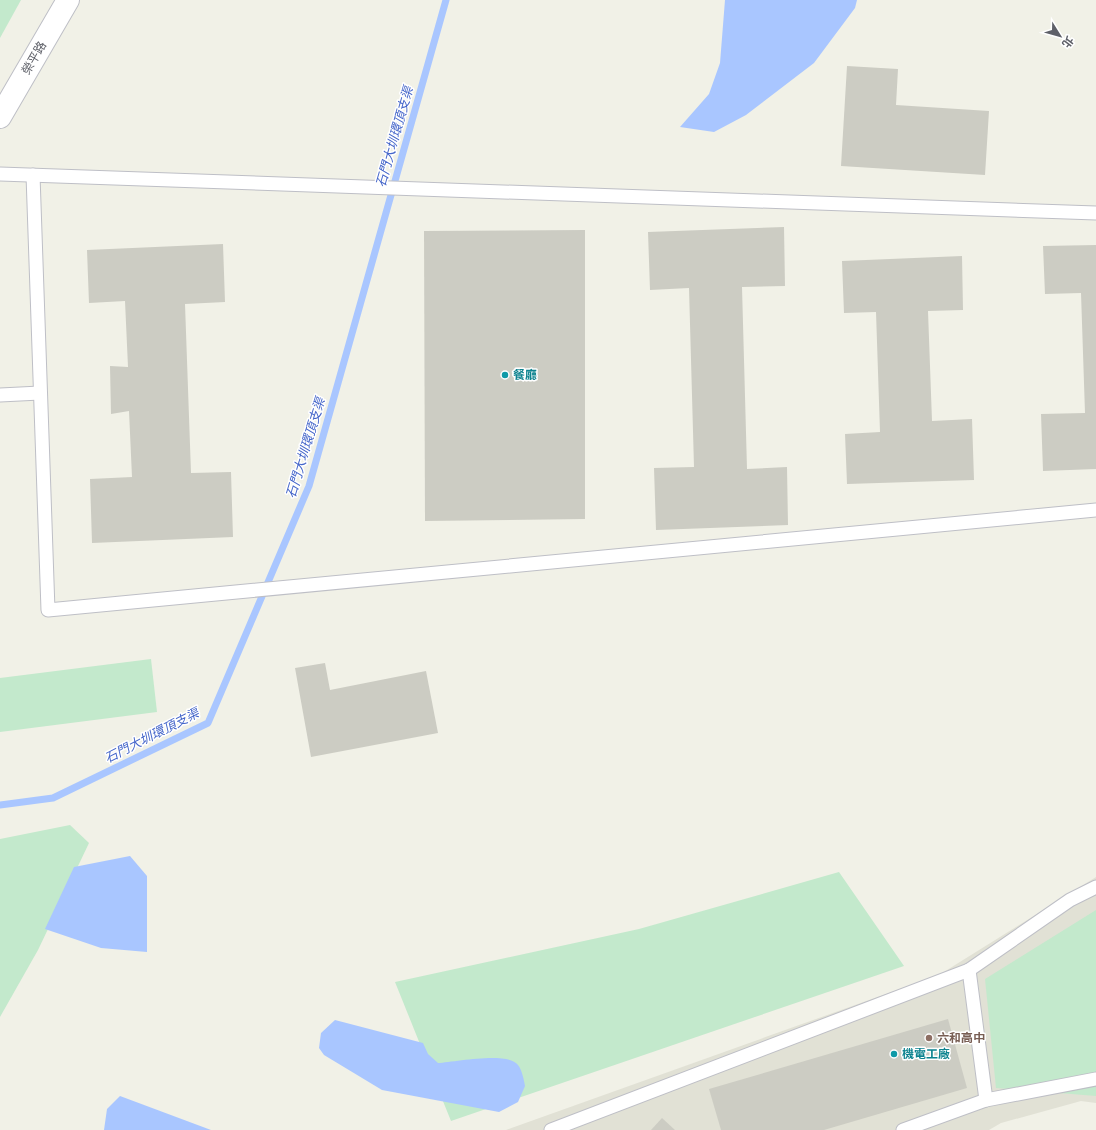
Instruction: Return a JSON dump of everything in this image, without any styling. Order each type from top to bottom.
[{"type":"street","name":"榮平路","points":[[0,117],[68,0]]},
{"type":"lane","points":[[0,174],[1096,213]]},
{"type":"lane","points":[[33,175],[48,610],[1096,510]]},
{"type":"lane","points":[[0,396],[40,393]]},
{"type":"lane","points":[[551,1130],[969,970],[1070,900],[1096,886]]},
{"type":"lane","points":[[969,970],[986,1100]]},
{"type":"lane","points":[[903,1130],[986,1100],[1096,1079]]},
{"type":"shaded area","name":"六和高中","points":[[1096,877],[1096,1103],[1081,1101],[1001,1123],[989,1130],[506,1130],[939,975]]},
{"type":"green space","points":[[0,0],[21,0],[0,38]]},
{"type":"green space","points":[[151,659],[157,712],[0,732],[0,678]]},
{"type":"green space","points":[[70,825],[89,843],[38,950],[0,1017],[0,839]]},
{"type":"green space","points":[[839,872],[904,966],[451,1121],[395,982],[639,929]]},
{"type":"green space","points":[[1096,910],[1096,1096],[996,1088],[985,979]]},
{"type":"water","points":[[725,0],[857,0],[855,8],[814,63],[746,115],[714,132],[680,127],[709,94],[720,63]]},
{"type":"water","points":[[130,856],[147,876],[147,952],[101,948],[45,929],[74,867]]},
{"type":"water","points":[[335,1020],[423,1043],[428,1054],[438,1063],[481,1058],[504,1059],[512,1061],[518,1065],[521,1070],[525,1086],[518,1102],[499,1112],[382,1090],[324,1055],[319,1048],[321,1033]]},
{"type":"water","points":[[120,1096],[211,1130],[104,1130],[107,1109]]},
{"type":"building","points":[[847,66],[898,69],[896,105],[989,111],[985,175],[841,166]]},
{"type":"building","points":[[784,227],[785,286],[742,287],[747,469],[787,467],[788,525],[656,530],[654,468],[694,467],[689,288],[650,290],[648,232]]},
{"type":"building","name":"餐廳","points":[[585,230],[585,519],[425,521],[424,231]]},
{"type":"building","points":[[223,244],[225,302],[185,304],[191,473],[231,472],[233,537],[92,543],[90,479],[132,477],[129,411],[111,414],[110,366],[128,367],[125,301],[89,303],[87,250]]},
{"type":"building","points":[[1096,245],[1096,469],[1043,471],[1041,414],[1085,413],[1081,293],[1045,294],[1043,246]]},
{"type":"building","points":[[962,256],[963,310],[928,311],[932,421],[972,419],[974,480],[847,484],[845,434],[880,432],[876,312],[844,313],[842,261]]},
{"type":"building","points":[[325,663],[330,690],[426,671],[438,733],[311,757],[295,668]]},
{"type":"building","name":"機電工廠","points":[[948,1019],[967,1088],[824,1130],[721,1130],[709,1089]]},
{"type":"building","points":[[662,1118],[675,1130],[651,1130]]},
{"type":"waterway","name":"石門大圳環頂支渠","points":[[0,805],[53,798],[208,723],[309,486],[446,0]]},
{"type":"place","name":"餐廳","points":[[505,375]]},
{"type":"place","name":"六和高中","points":[[929,1038]]},
{"type":"place","name":"機電工廠","points":[[894,1054]]}]
